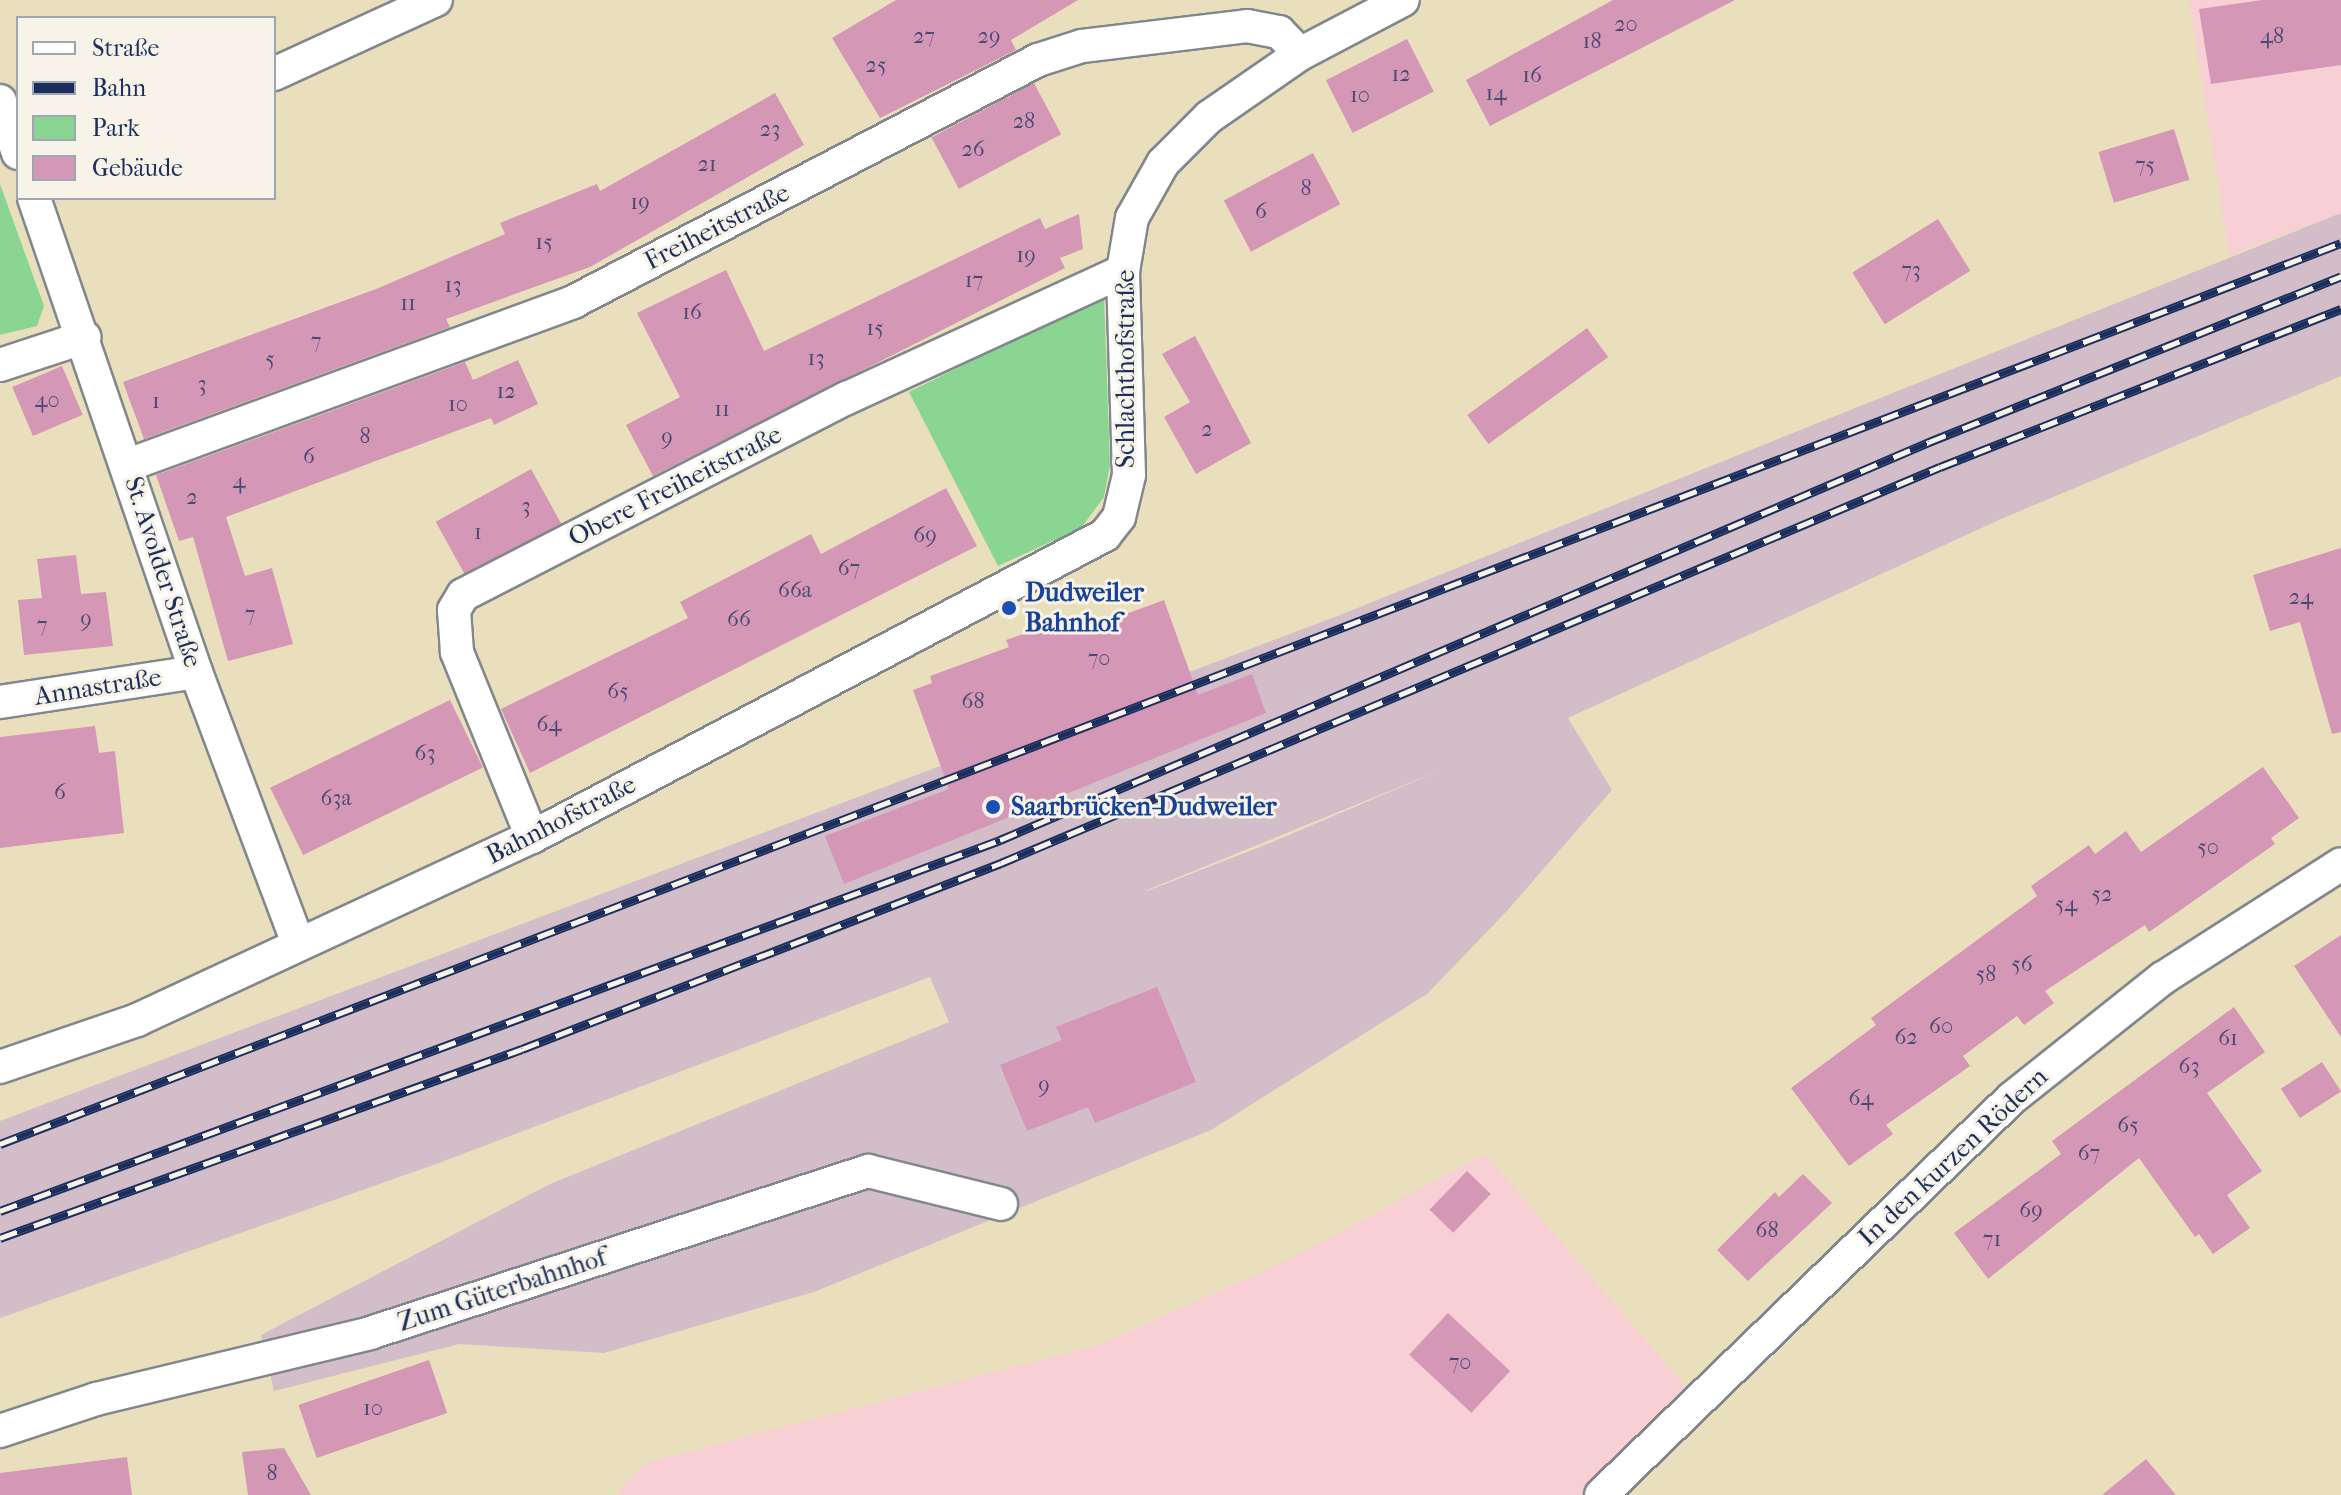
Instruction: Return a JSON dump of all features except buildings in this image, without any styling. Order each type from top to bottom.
[{"type":"street","points":[[276,73],[436,0]]},
{"type":"street","name":"Schlachthofstraße","points":[[1105,535],[1119,517],[1129,475],[1123,271],[1132,218],[1163,163],[1209,117],[1300,54],[1403,0]]},
{"type":"street","name":"Freiheitstraße","points":[[128,465],[573,302],[1038,60],[1082,46],[1247,26],[1279,32],[1300,54]]},
{"type":"street","points":[[0,101],[16,147]]},
{"type":"street","name":"St. Avolder Straße","points":[[35,200],[85,337],[196,672],[298,943]]},
{"type":"street","name":"Obere Freiheitstraße","points":[[532,837],[457,652],[454,610],[463,595],[822,410],[1123,271]]},
{"type":"street","points":[[0,365],[85,337]]},
{"type":"street","name":"Bahnhofstraße","points":[[0,1067],[137,1020],[532,837],[1105,535]]},
{"type":"street","name":"Annastraße","points":[[0,702],[196,672]]},
{"type":"street","name":"In den kurzen Rödern","points":[[1601,1495],[2023,1088],[2163,978],[2341,864]]},
{"type":"street","name":"Zum Güterbahnhof","points":[[0,1431],[96,1399],[370,1333],[868,1171],[1001,1204]]},
{"type":"shaded area","points":[[2189,0],[2341,0],[2341,213],[2229,255]]},
{"type":"shaded area","points":[[2341,213],[2341,376],[2001,519],[1568,718],[1612,790],[1506,912],[1427,994],[1211,1130],[814,1292],[604,1353],[459,1344],[274,1391],[261,1335],[550,1184],[949,1022],[930,977],[439,1163],[0,1318],[0,1121],[1340,615]],"holes":[[[1446,768],[1270,843],[1147,891]]]},
{"type":"shaded area","points":[[1485,1154],[1704,1408],[1614,1495],[616,1495],[645,1463],[1102,1344],[1292,1258]]},
{"type":"green space","points":[[0,184],[44,306],[37,326],[0,335]]},
{"type":"green space","points":[[1104,295],[1110,465],[1104,497],[1081,528],[998,566],[909,392]]},
{"type":"railway","points":[[0,1144],[2341,243]]},
{"type":"railway","points":[[0,1211],[1000,840],[1929,442],[2341,276]]},
{"type":"railway","points":[[0,1238],[522,1049],[1001,863],[1940,467],[2341,309]]},
{"type":"place","name":"Dudweiler Bahnhof","points":[[1009,608]]},
{"type":"place","name":"Saarbrücken-Dudweiler","points":[[993,807]]}]
